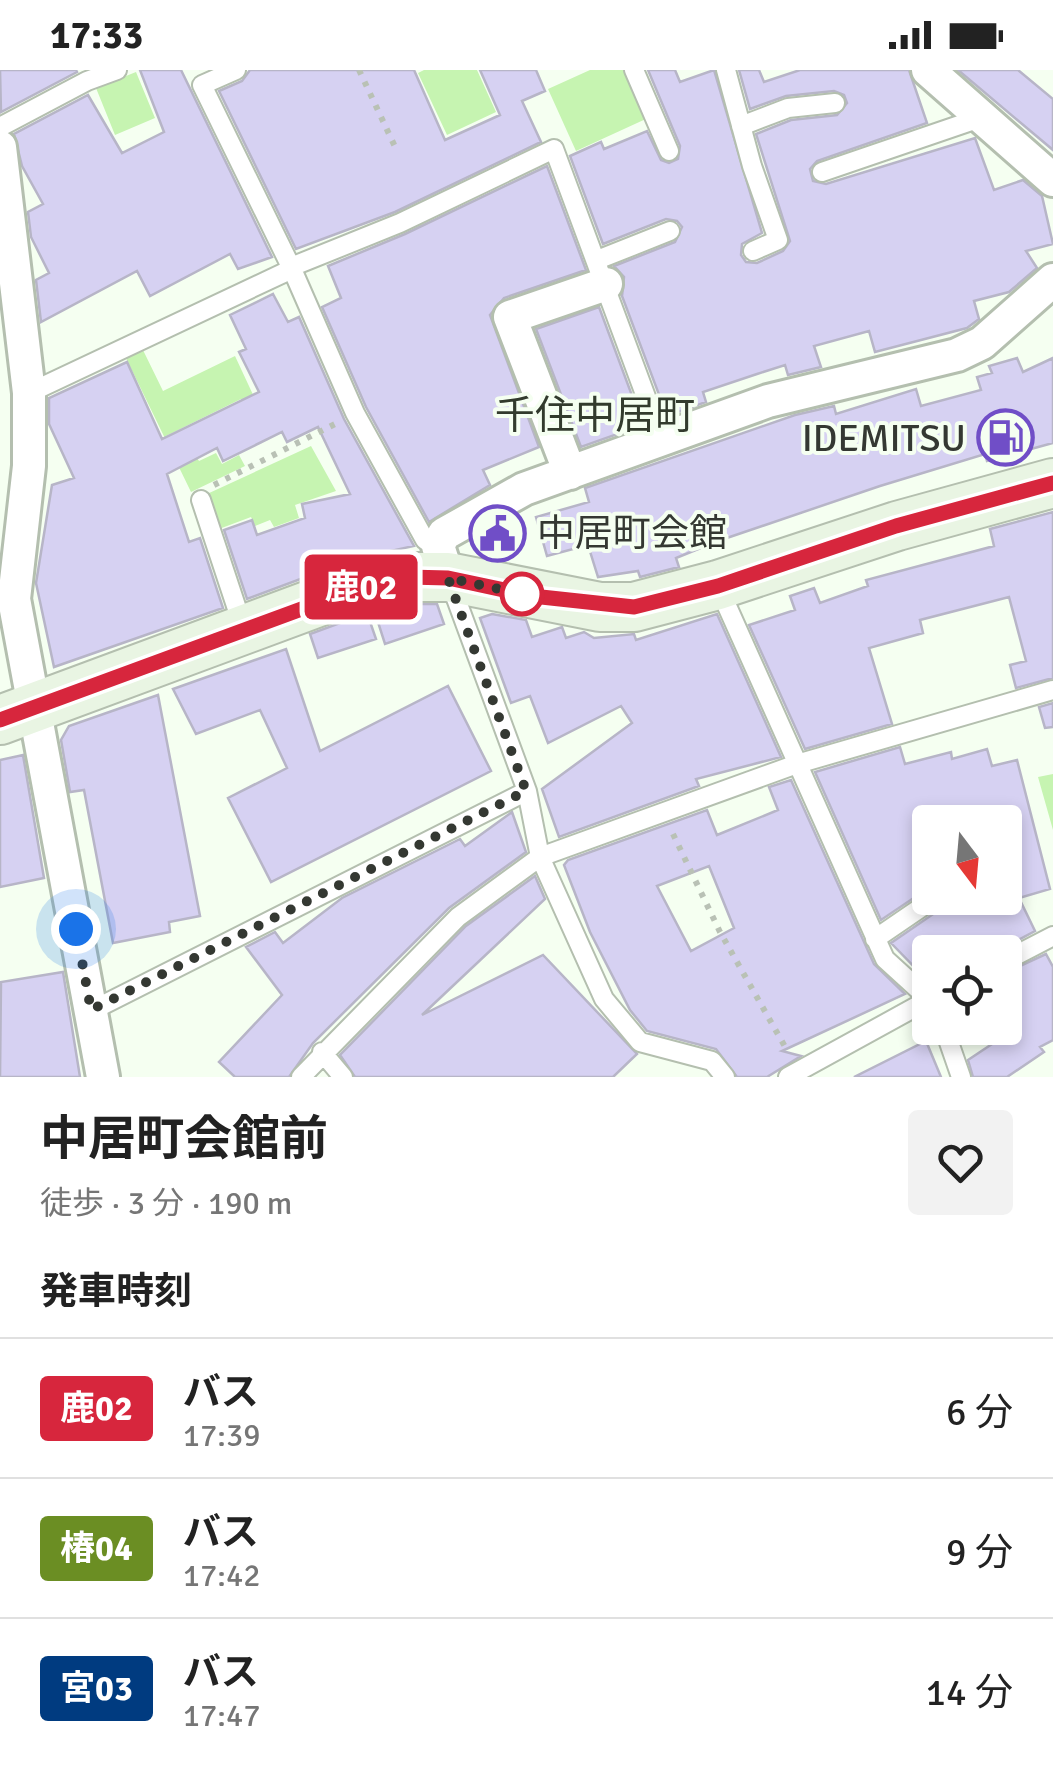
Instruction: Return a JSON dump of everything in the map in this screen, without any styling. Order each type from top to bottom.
[{"type":"street","points":[[928,70],[1053,180]]},
{"type":"street","points":[[0,147],[29,393],[29,466],[14,570],[18,714],[91,1010],[103,1077]]},
{"type":"street","points":[[570,473],[510,318],[601,272]]},
{"type":"street","points":[[443,562],[444,534],[480,512],[570,473],[768,401],[848,378],[957,355],[982,343],[1053,280]]},
{"type":"street","points":[[18,714],[364,586],[408,577],[443,562],[600,607],[634,607],[718,586],[896,526],[1053,483]]},
{"type":"lane","points":[[0,127],[87,81],[118,70]]},
{"type":"lane","points":[[236,70],[202,84],[292,268],[355,413],[425,540],[443,562],[526,791],[540,857],[604,998],[640,1042],[712,1061],[726,1077]]},
{"type":"lane","points":[[634,70],[670,151]]},
{"type":"lane","points":[[726,70],[778,240],[753,251]]},
{"type":"lane","points":[[741,126],[788,108],[835,103]]},
{"type":"lane","points":[[822,172],[980,118]]},
{"type":"lane","points":[[29,393],[554,149],[662,440]]},
{"type":"lane","points":[[601,272],[670,230]]},
{"type":"lane","points":[[201,500],[244,632]]},
{"type":"lane","points":[[718,586],[885,959],[912,984]]},
{"type":"lane","points":[[301,1077],[458,917],[540,857],[797,764],[1053,690]]},
{"type":"lane","points":[[91,1010],[526,791]]},
{"type":"lane","points":[[875,938],[912,913]]},
{"type":"lane","points":[[1022,952],[1053,936]]},
{"type":"lane","points":[[793,1074],[912,1010]]},
{"type":"lane","points":[[950,1045],[961,1077]]},
{"type":"lane","points":[[322,1052],[343,1077]]},
{"type":"path","points":[[359,70],[397,151]]},
{"type":"path","points":[[201,500],[205,490],[355,413]]},
{"type":"path","points":[[663,812],[793,1074]]},
{"type":"green space","points":[[477,70],[496,112],[447,135],[418,73]]},
{"type":"green space","points":[[590,70],[626,70],[648,118],[576,151],[548,89]]},
{"type":"green space","points":[[136,72],[155,118],[115,135],[96,88]]},
{"type":"green space","points":[[142,348],[163,391],[235,356],[255,399],[244,404],[241,399],[166,436],[177,459],[193,451],[199,461],[216,453],[222,464],[239,455],[245,466],[191,492],[125,356]]},
{"type":"green space","points":[[311,446],[336,491],[295,505],[299,518],[274,527],[270,520],[255,526],[251,517],[219,529],[207,494]]},
{"type":"green space","points":[[1053,774],[1053,830],[1038,777]]},
{"type":"building","points":[[0,70],[76,70],[77,72],[1,112]]},
{"type":"building","points":[[140,70],[181,70],[272,257],[238,269],[230,254],[150,296],[137,271],[41,322],[36,280],[49,273],[31,237],[28,212],[43,204],[22,166],[14,134],[88,95],[122,153],[164,132]]},
{"type":"building","points":[[250,70],[414,70],[445,140],[500,115],[480,70],[536,70],[545,91],[522,101],[541,142],[395,212],[296,249],[219,91],[242,81]]},
{"type":"building","points":[[648,70],[675,70],[680,82],[714,70],[762,233],[742,244],[741,255],[746,262],[757,263],[783,251],[790,241],[756,134],[791,120],[837,115],[847,103],[844,95],[834,91],[786,96],[750,109],[739,70],[759,70],[764,82],[800,70],[909,70],[927,123],[817,161],[810,169],[813,181],[826,184],[975,138],[994,190],[1023,180],[1042,196],[1053,244],[1026,251],[1037,268],[1009,292],[974,301],[979,319],[967,328],[875,352],[869,331],[814,346],[821,367],[788,375],[785,365],[703,392],[706,402],[667,416],[622,296],[624,277],[614,266],[675,242],[682,227],[677,221],[666,219],[603,244],[570,156],[601,142],[604,149],[647,131],[661,160],[669,163],[678,159],[680,146]]},
{"type":"building","points":[[958,70],[1018,70],[1053,99],[1053,150]]},
{"type":"building","points":[[547,166],[586,270],[504,298],[490,315],[539,447],[483,470],[490,485],[429,522],[366,407],[322,307],[341,298],[328,266]]},
{"type":"building","points":[[273,294],[288,322],[299,317],[344,419],[414,546],[354,559],[247,599],[224,530],[252,520],[257,535],[305,518],[302,504],[350,494],[318,427],[287,442],[282,432],[223,461],[217,448],[167,474],[189,542],[200,538],[223,608],[54,667],[36,583],[52,485],[74,478],[49,424],[49,398],[127,362],[162,439],[259,392],[239,352],[246,349],[230,315]]},
{"type":"building","points":[[599,307],[643,425],[581,447],[536,329]]},
{"type":"building","points":[[1017,358],[1023,372],[1053,358],[1053,443],[987,461],[985,454],[880,486],[718,541],[676,558],[679,567],[640,577],[638,571],[598,577],[588,545],[547,556],[536,517],[589,502],[585,488],[795,415],[834,406],[836,414],[916,389],[921,406],[981,390],[977,377],[992,373],[989,366]]},
{"type":"building","points":[[1053,512],[1053,678],[1016,688],[1010,665],[1026,661],[1009,597],[920,620],[923,633],[869,648],[892,724],[805,749],[749,625],[795,610],[790,596],[814,588],[820,603],[868,586],[866,580],[994,546],[990,529]]},
{"type":"building","points":[[420,604],[437,604],[444,624],[385,644],[377,619]]},
{"type":"building","points":[[367,613],[376,639],[318,658],[310,634]]},
{"type":"building","points":[[492,614],[526,620],[532,637],[562,627],[566,638],[584,632],[594,638],[634,634],[636,640],[717,614],[781,757],[696,779],[699,786],[559,837],[542,789],[632,723],[621,706],[548,743],[530,696],[511,703],[480,618]]},
{"type":"building","points":[[286,649],[320,751],[448,686],[491,771],[271,882],[228,798],[287,768],[260,710],[196,734],[173,689]]},
{"type":"building","points":[[158,695],[200,916],[169,922],[170,932],[113,943],[84,790],[70,792],[61,740],[69,726]]},
{"type":"building","points":[[1053,703],[1053,727],[1045,728],[1039,707]]},
{"type":"building","points":[[900,747],[905,764],[951,752],[952,759],[987,749],[992,766],[1017,760],[1050,889],[1022,897],[1022,805],[912,805],[912,899],[881,920],[815,772]]},
{"type":"building","points":[[23,755],[44,878],[0,887],[0,760]]},
{"type":"building","points":[[791,780],[874,964],[905,994],[782,1051],[801,1056],[767,1077],[737,1077],[716,1049],[647,1031],[630,1010],[590,932],[564,865],[568,860],[707,810],[717,835],[778,810],[769,787]],"holes":[[[709,866],[734,928],[691,951],[657,886]]]},
{"type":"building","points":[[512,812],[526,852],[449,908],[313,1043],[289,1077],[235,1077],[219,1062],[282,995],[246,947],[275,932],[283,943],[342,898],[460,839],[465,846]]},
{"type":"building","points":[[535,876],[545,899],[422,1015],[543,955],[637,1054],[613,1077],[355,1077],[340,1055],[466,926]]},
{"type":"building","points":[[1022,904],[1035,931],[1022,938],[912,935],[912,965],[891,943],[932,915],[1022,915]]},
{"type":"building","points":[[1046,954],[1053,967],[1053,1040],[1040,1047],[1044,1052],[1007,1077],[973,1077],[968,1060],[990,1045],[1022,1045],[1022,965]]},
{"type":"building","points":[[63,972],[80,1077],[0,1077],[1,982]]},
{"type":"building","points":[[918,1045],[928,1045],[941,1077],[854,1077]]},
{"type":"bus line","name":"鹿02","points":[[0,720],[364,586],[408,577],[448,578],[600,607],[634,607],[718,586],[896,526],[1053,483]]},
{"type":"place","name":"IDEMITSU","points":[[1005,438]]},
{"type":"place","name":"中居町会館","points":[[498,533]]},
{"type":"district","name":"千住中居町","points":[[595,415]]},
{"type":"route","points":[[76,929],[91,1010],[526,791],[448,578],[532,596],[522,594]]}]
